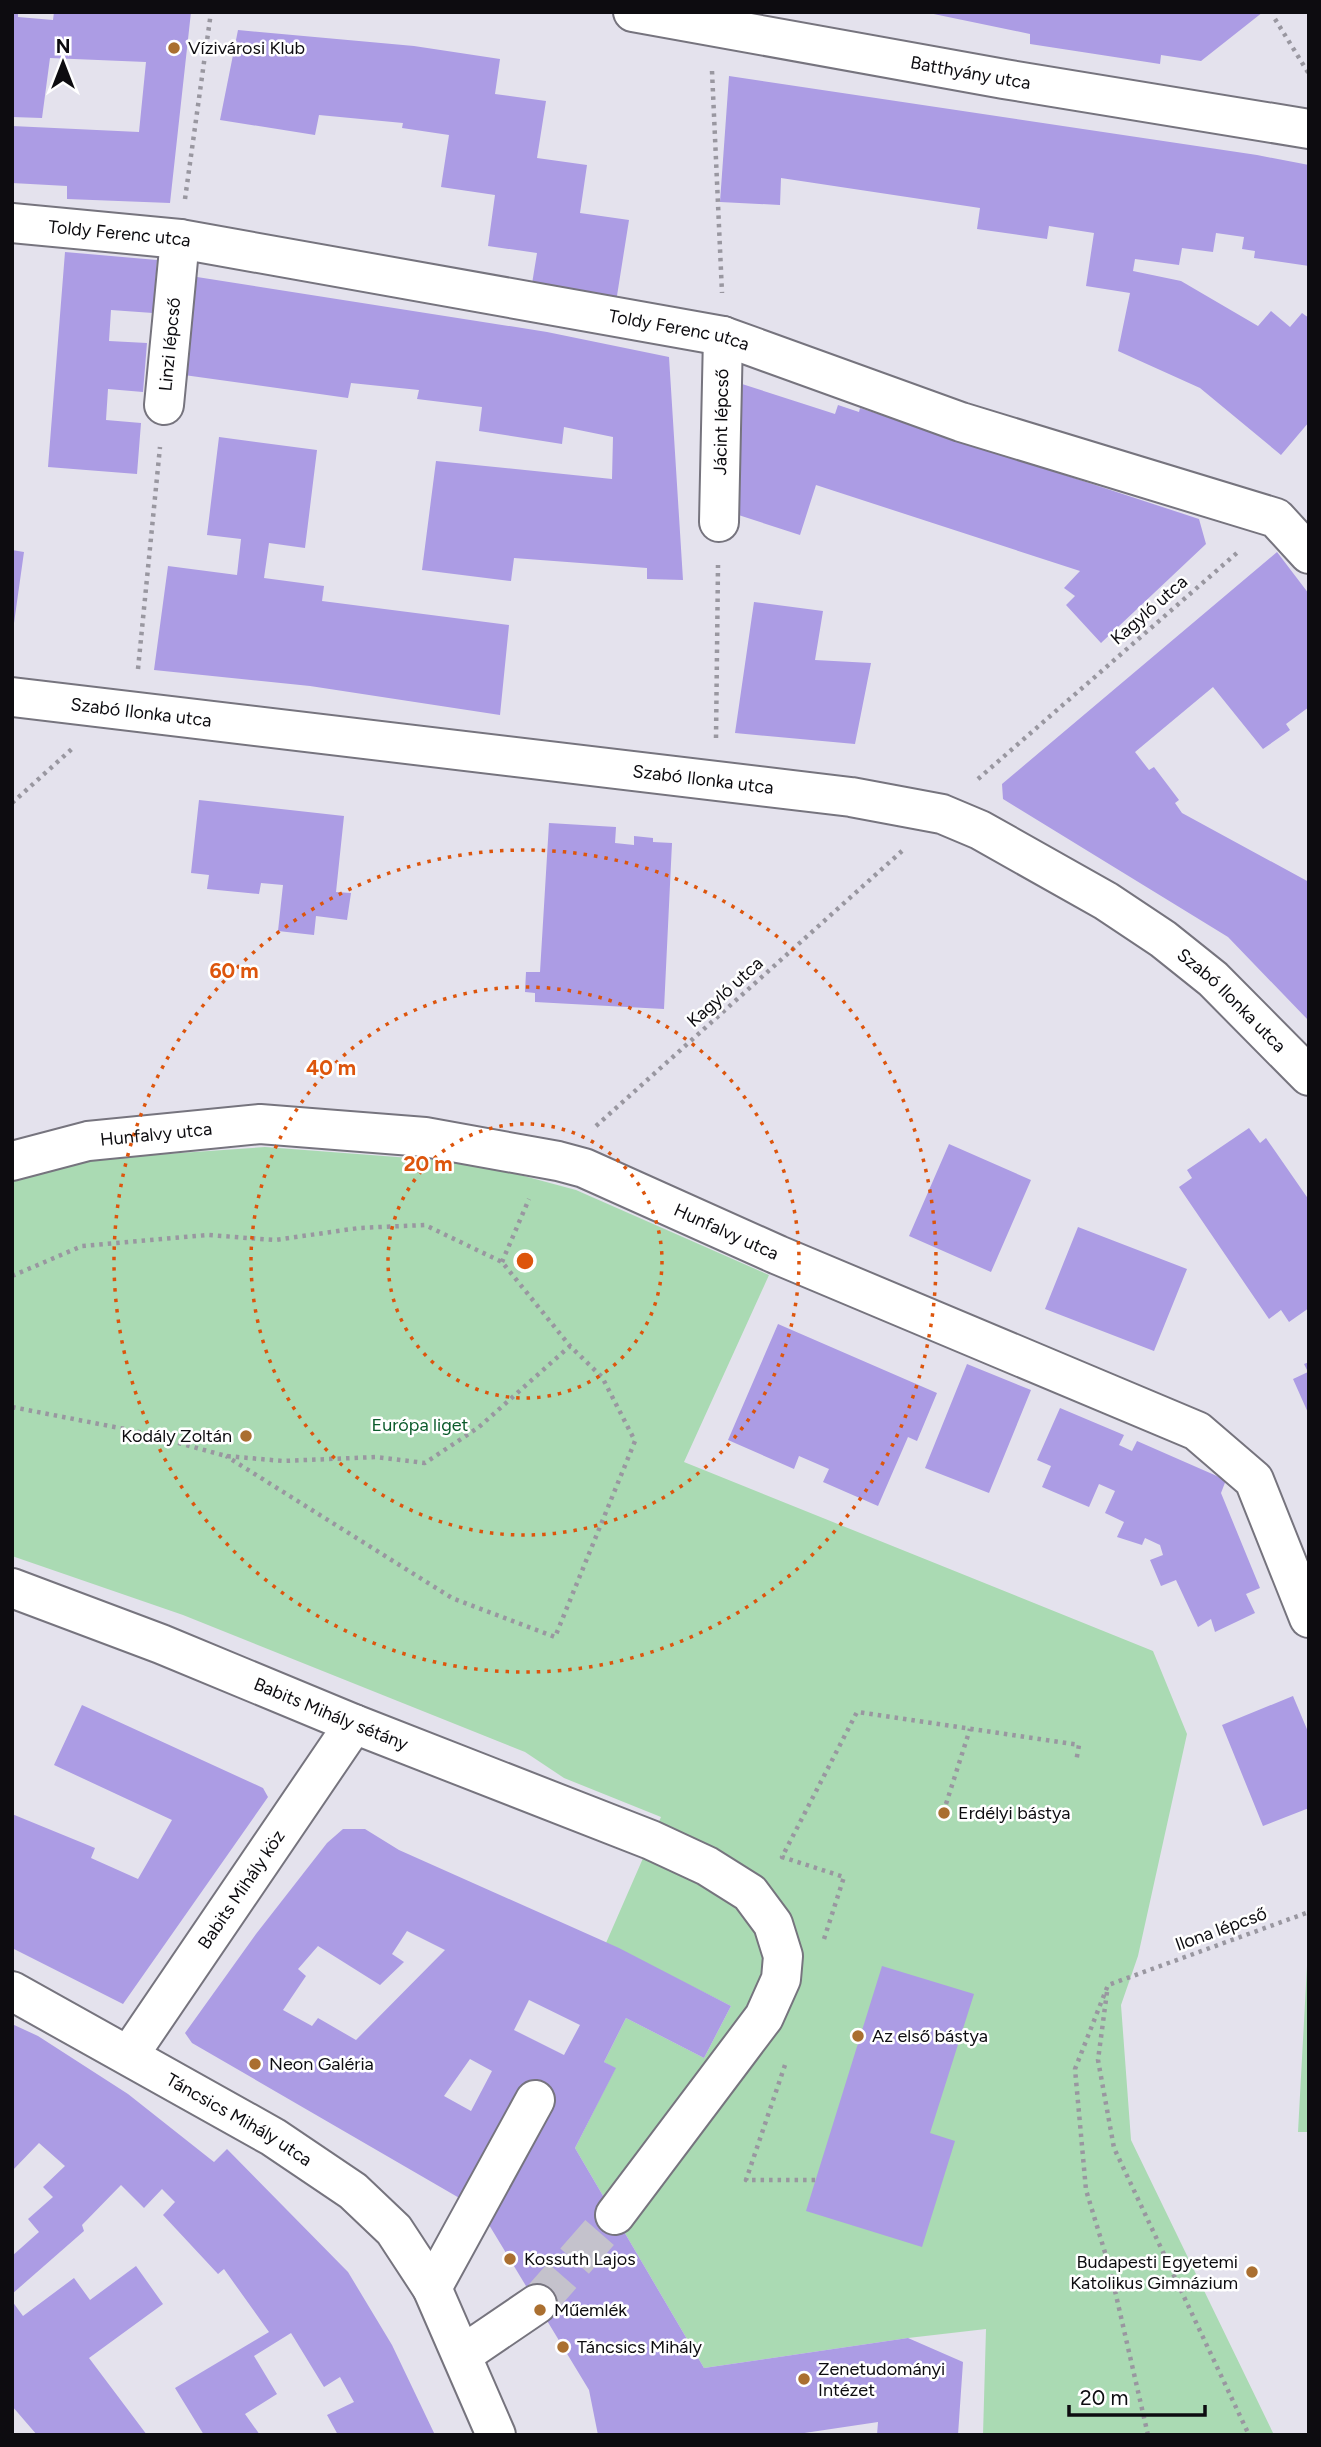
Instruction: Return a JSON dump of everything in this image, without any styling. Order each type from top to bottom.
[{"type":"street","name":"Batthyány utca","points":[[633,12],[991,77],[1309,129]]},
{"type":"street","name":"Toldy Ferenc utca","points":[[12,223],[180,239],[723,336],[961,422],[1276,518]]},
{"type":"street","name":"Linzi lépcső","points":[[164,405],[180,239]]},
{"type":"street","name":"Jácint lépcső","points":[[719,522],[723,336]]},
{"type":"street","points":[[1276,518],[1309,554]]},
{"type":"street","name":"Szabó Ilonka utca","points":[[12,697],[716,781],[886,803],[942,814],[980,830],[1105,901],[1163,939],[1213,979],[1309,1076]]},
{"type":"street","name":"Hunfalvy utca","points":[[12,1161],[88,1141],[260,1124],[425,1137],[584,1168],[778,1255],[1197,1431],[1254,1480],[1309,1618]]},
{"type":"street","name":"Babits Mihály sétány","points":[[12,1588],[161,1644],[354,1724],[651,1840],[707,1866],[750,1893],[773,1924],[783,1956],[781,1979],[764,2017],[615,2215]]},
{"type":"street","name":"Babits Mihály köz","points":[[129,2055],[354,1724]]},
{"type":"street","name":"Táncsics Mihály utca","points":[[12,1991],[273,2137],[353,2191],[394,2230],[432,2288],[496,2435]]},
{"type":"street","points":[[432,2288],[535,2100]]},
{"type":"street","points":[[463,2355],[537,2304]]},
{"type":"path","points":[[180,239],[211,12]]},
{"type":"path","points":[[1275,19],[1309,74]]},
{"type":"path","points":[[712,63],[723,336]]},
{"type":"path","name":"Linzi lépcső","points":[[138,676],[164,405]]},
{"type":"path","name":"Kagyló utca","points":[[978,779],[1276,518]]},
{"type":"path","points":[[716,781],[719,522]]},
{"type":"path","points":[[12,803],[83,739]]},
{"type":"path","name":"Kagyló utca","points":[[502,1262],[534,1189],[558,1161],[911,844]]},
{"type":"path","points":[[12,1276],[82,1246],[208,1235],[275,1240],[359,1228],[425,1225],[502,1262],[570,1346],[602,1377],[635,1441],[555,1637],[452,1598],[226,1457]]},
{"type":"path","points":[[12,1407],[135,1431],[226,1457],[283,1461],[376,1457],[425,1463],[479,1427],[570,1346]]},
{"type":"path","points":[[824,1941],[844,1877],[782,1857],[858,1712],[1079,1745],[1076,1762]]},
{"type":"path","points":[[946,1804],[970,1729]]},
{"type":"path","name":"Ilona lépcső","points":[[1108,1985],[1309,1912]]},
{"type":"path","points":[[1108,1985],[1075,2069],[1086,2190],[1110,2269],[1148,2435]]},
{"type":"path","points":[[1108,1985],[1098,2060],[1114,2148],[1249,2435]]},
{"type":"path","points":[[789,2053],[746,2180],[816,2180]]},
{"type":"green space","name":"Európa liget","points":[[265,1147],[476,1163],[576,1190],[769,1275],[684,1462],[1153,1651],[1187,1734],[1138,1956],[1121,2005],[1131,2140],[1274,2435],[983,2435],[986,2329],[704,2368],[575,2148],[615,2069],[604,2062],[626,2018],[704,2058],[731,2006],[606,1943],[661,1817],[564,1778],[525,1752],[183,1615],[12,1556],[12,1178],[93,1159]]},
{"type":"green space","points":[[1307,1966],[1309,2132],[1298,2132]]},
{"type":"building","points":[[12,12],[18,12],[18,17],[53,20],[54,12],[191,12],[170,203],[67,199],[67,186],[12,183],[12,126],[139,132],[146,62],[50,58],[42,118],[12,117]]},
{"type":"building","points":[[924,12],[1263,12],[1201,61],[1161,55],[1160,64],[1030,44],[1030,34]]},
{"type":"building","points":[[238,30],[414,46],[500,59],[495,94],[546,101],[537,158],[587,165],[580,213],[629,220],[616,302],[531,290],[537,253],[488,246],[495,195],[441,187],[449,135],[402,128],[403,123],[319,115],[315,135],[220,120]]},
{"type":"building","points":[[729,76],[1309,165],[1309,266],[1254,258],[1255,251],[1242,249],[1244,237],[1216,233],[1213,252],[1182,248],[1179,265],[1135,259],[1133,271],[1181,281],[1258,326],[1271,311],[1290,327],[1302,313],[1309,318],[1309,422],[1281,455],[1200,388],[1118,351],[1130,293],[1086,286],[1094,233],[1049,226],[1047,239],[977,229],[980,208],[781,178],[780,205],[720,202]]},
{"type":"building","points":[[65,252],[157,260],[153,313],[111,310],[109,341],[147,343],[143,392],[108,389],[106,420],[141,423],[137,474],[48,467]]},
{"type":"building","points":[[197,277],[547,332],[669,357],[683,580],[647,579],[647,568],[514,558],[511,581],[422,570],[436,461],[612,479],[613,437],[564,427],[562,444],[479,431],[482,407],[417,399],[419,390],[351,383],[348,398],[184,375]]},
{"type":"building","points":[[742,384],[835,414],[838,405],[859,412],[860,408],[1199,519],[1206,544],[1101,643],[1066,605],[1075,596],[1064,588],[1080,571],[816,485],[800,535],[723,510],[728,471],[741,430],[729,426]]},
{"type":"building","points":[[219,437],[317,450],[305,548],[269,543],[264,578],[324,586],[322,601],[509,625],[500,715],[310,686],[154,670],[168,566],[237,575],[241,539],[207,535]]},
{"type":"building","points":[[12,550],[24,552],[14,623],[12,623]]},
{"type":"building","points":[[1277,552],[1309,594],[1309,707],[1286,724],[1290,730],[1263,749],[1213,687],[1135,752],[1149,770],[1154,767],[1179,800],[1175,803],[1182,813],[1309,882],[1309,1021],[1228,937],[1003,799],[1002,784]]},
{"type":"building","points":[[754,602],[823,611],[815,660],[871,663],[855,744],[735,733]]},
{"type":"building","points":[[199,800],[344,816],[336,892],[351,893],[347,920],[316,916],[314,935],[278,931],[283,885],[261,883],[259,894],[207,889],[209,875],[191,873]]},
{"type":"building","points":[[549,823],[616,827],[615,843],[634,845],[634,836],[653,838],[653,842],[672,843],[664,1009],[535,1002],[535,993],[525,992],[526,972],[540,972]]},
{"type":"building","points":[[1249,1128],[1260,1143],[1266,1138],[1309,1200],[1309,1308],[1289,1322],[1281,1310],[1269,1319],[1179,1187],[1192,1178],[1187,1170]]},
{"type":"building","points":[[949,1144],[1031,1180],[991,1272],[909,1236]]},
{"type":"building","points":[[1078,1227],[1187,1269],[1154,1351],[1045,1309]]},
{"type":"building","points":[[778,1324],[937,1393],[917,1441],[908,1437],[878,1506],[823,1482],[829,1469],[799,1456],[794,1469],[728,1440]]},
{"type":"building","points":[[1309,1362],[1309,1415],[1293,1379],[1308,1372],[1304,1364]]},
{"type":"building","points":[[967,1364],[1031,1390],[989,1493],[925,1468]]},
{"type":"building","points":[[1060,1408],[1124,1435],[1119,1445],[1132,1451],[1137,1441],[1226,1480],[1221,1493],[1260,1588],[1246,1594],[1255,1613],[1215,1632],[1211,1619],[1198,1627],[1176,1580],[1161,1586],[1150,1560],[1163,1555],[1160,1545],[1145,1538],[1142,1545],[1117,1537],[1124,1522],[1105,1513],[1115,1491],[1099,1484],[1089,1507],[1042,1487],[1051,1466],[1037,1460]]},
{"type":"building","points":[[1293,1696],[1309,1734],[1309,1808],[1263,1826],[1222,1725]]},
{"type":"building","points":[[82,1705],[263,1788],[268,1797],[123,2004],[12,1948],[12,1814],[95,1848],[91,1858],[138,1879],[172,1820],[54,1765]]},
{"type":"building","points":[[343,1829],[365,1829],[399,1850],[619,1948],[731,2006],[704,2058],[626,2018],[604,2062],[616,2068],[575,2148],[704,2368],[908,2338],[963,2362],[958,2435],[877,2435],[878,2422],[791,2435],[598,2435],[589,2390],[480,2210],[192,2043],[185,2033],[256,1934],[327,1843]],"holes":[[[407,1931],[445,1950],[356,2040],[318,2018],[312,2026],[283,2010],[306,1976],[298,1969],[318,1946],[380,1985],[404,1962],[392,1954]],[[529,2000],[580,2025],[564,2055],[514,2030]],[[470,2059],[492,2071],[471,2111],[444,2096]]]},
{"type":"building","points":[[882,1966],[974,1994],[930,2133],[955,2141],[922,2247],[806,2211]]},
{"type":"building","points":[[12,2024],[38,2036],[128,2094],[214,2162],[227,2149],[348,2272],[392,2345],[435,2435],[338,2435],[327,2415],[354,2402],[340,2377],[324,2387],[291,2333],[254,2356],[277,2394],[245,2414],[260,2435],[204,2435],[175,2388],[269,2332],[224,2269],[218,2274],[163,2215],[175,2202],[162,2189],[144,2208],[121,2185],[82,2225],[84,2231],[12,2294],[12,2256],[39,2232],[28,2219],[53,2197],[43,2187],[65,2166],[39,2143],[12,2171]]},
{"type":"building","points":[[136,2266],[163,2304],[89,2358],[147,2435],[37,2435],[12,2406],[12,2301],[23,2316],[74,2278],[90,2300]]},
{"type":"tunnel","points":[[537,2304],[615,2215]]},
{"type":"place","name":"Vízivárosi Klub","points":[[174,48]]},
{"type":"place","name":"Kodály Zoltán","points":[[246,1436]]},
{"type":"place","name":"Erdélyi bástya","points":[[944,1813]]},
{"type":"place","name":"Az első bástya","points":[[858,2036]]},
{"type":"place","name":"Neon Galéria","points":[[255,2064]]},
{"type":"place","name":"Kossuth Lajos","points":[[510,2259]]},
{"type":"place","name":"Budapesti Egyetemi Katolikus Gimnázium","points":[[1252,2272]]},
{"type":"place","name":"Műemlék","points":[[540,2310]]},
{"type":"place","name":"Táncsics Mihály","points":[[563,2347]]},
{"type":"place","name":"Zenetudományi Intézet","points":[[804,2379]]}]
